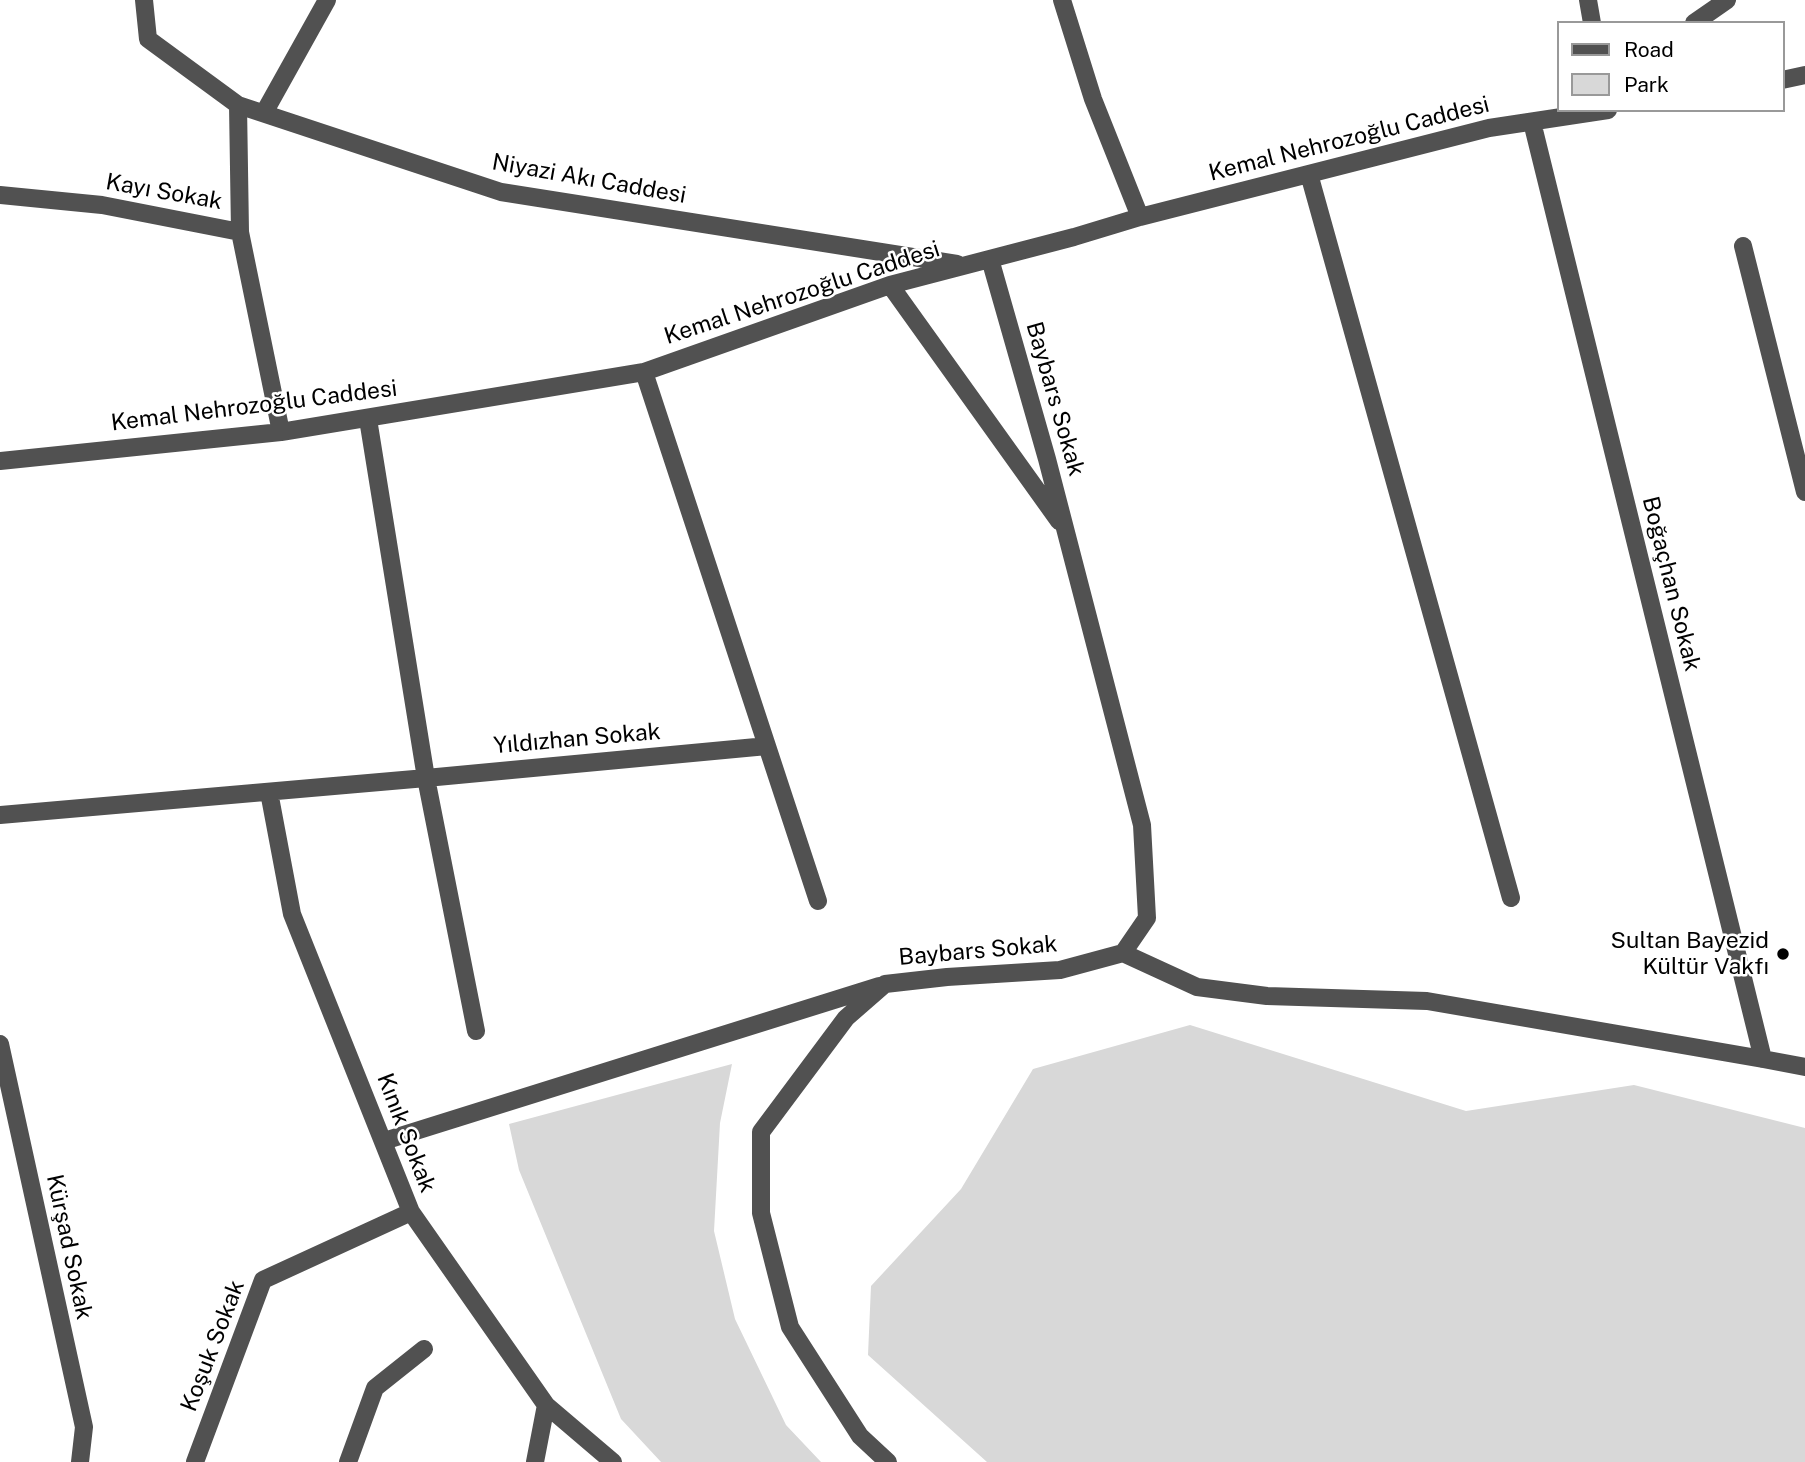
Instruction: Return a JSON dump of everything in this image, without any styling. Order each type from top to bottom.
[{"type":"street","name":"Niyazi Akı Caddesi","points":[[144,0],[148,39],[238,105],[501,192],[965,266]]},
{"type":"street","points":[[264,113],[327,0]]},
{"type":"street","points":[[1062,0],[1093,99],[1140,217]]},
{"type":"street","points":[[1588,0],[1592,21]]},
{"type":"street","points":[[1697,21],[1727,0]]},
{"type":"street","points":[[1784,80],[1805,75]]},
{"type":"street","points":[[238,105],[240,232]]},
{"type":"street","name":"Kemal Nehrozoğlu Caddesi","points":[[0,461],[281,432],[643,372],[890,285],[1140,217],[1489,128],[1594,112]]},
{"type":"street","name":"Boğaçhan Sokak","points":[[1532,122],[1763,1059]]},
{"type":"street","points":[[1309,174],[1511,898]]},
{"type":"street","name":"Kayı Sokak","points":[[0,195],[102,205],[240,232],[281,432]]},
{"type":"street","points":[[1743,246],[1805,492]]},
{"type":"street","name":"Baybars Sokak","points":[[888,1462],[860,1436],[790,1327],[761,1213],[761,1132],[846,1018],[885,984],[1060,970],[1123,953],[1147,918],[1142,825],[1066,531],[990,259]]},
{"type":"street","points":[[890,285],[1066,531]]},
{"type":"street","points":[[643,372],[818,901]]},
{"type":"street","points":[[368,419],[426,778],[476,1031]]},
{"type":"street","name":"Yıldızhan Sokak","points":[[0,814],[766,746]]},
{"type":"street","name":"Kınık Sokak","points":[[269,792],[292,914],[411,1212],[546,1405],[613,1462]]},
{"type":"street","points":[[1123,953],[1197,987],[1267,996],[1427,1002],[1805,1067]]},
{"type":"street","points":[[384,1141],[885,984]]},
{"type":"street","name":"Kürşad Sokak","points":[[0,1044],[83,1427],[80,1462]]},
{"type":"street","name":"Koşuk Sokak","points":[[195,1462],[263,1280],[411,1212]]},
{"type":"street","points":[[348,1462],[375,1388],[424,1349]]},
{"type":"street","points":[[535,1462],[546,1405]]},
{"type":"green space","points":[[1190,1025],[1466,1111],[1634,1085],[1805,1128],[1805,1462],[987,1462],[868,1355],[871,1286],[961,1189],[1033,1069]]},
{"type":"green space","points":[[732,1064],[720,1123],[714,1231],[735,1319],[786,1425],[821,1462],[661,1462],[621,1419],[519,1170],[509,1124]]},
{"type":"place","name":"Sultan Bayezid Kültür Vakfı","points":[[1783,954]]}]
